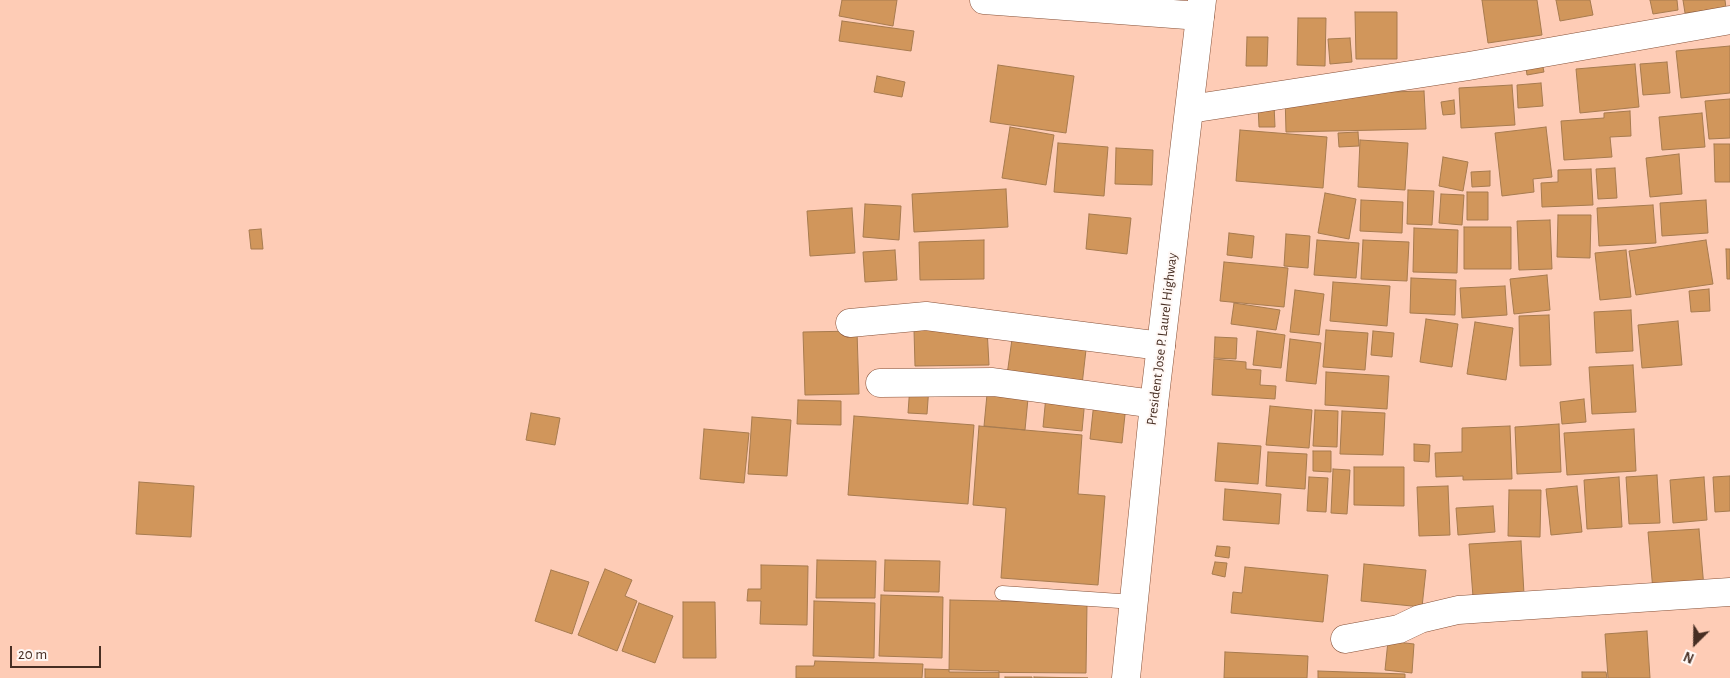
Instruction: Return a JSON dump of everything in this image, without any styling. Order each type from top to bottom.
[{"type":"main road","points":[[984,0],[1201,8]]},
{"type":"main road","name":"President Jose P. Laurel Highway","points":[[1126,678],[1154,404],[1201,8]]},
{"type":"main road","points":[[1190,108],[1469,66],[1730,20]]},
{"type":"main road","points":[[850,323],[926,316],[1161,346]]},
{"type":"main road","points":[[880,383],[993,382],[1154,404]]},
{"type":"main road","points":[[1345,639],[1399,629],[1420,619],[1458,610],[1730,592]]},
{"type":"lane","points":[[1002,593],[1134,602]]},
{"type":"building","points":[[842,0],[897,0],[893,26],[839,16]]},
{"type":"building","points":[[1482,0],[1537,0],[1542,35],[1488,43]]},
{"type":"building","points":[[1556,0],[1590,0],[1593,15],[1560,21]]},
{"type":"building","points":[[1650,0],[1677,0],[1678,10],[1653,14]]},
{"type":"building","points":[[1683,0],[1725,0],[1726,8],[1685,13]]},
{"type":"building","points":[[1355,12],[1397,12],[1397,59],[1356,59]]},
{"type":"building","points":[[1298,18],[1326,18],[1325,66],[1297,65]]},
{"type":"building","points":[[842,21],[914,31],[911,51],[839,41]]},
{"type":"building","points":[[1247,37],[1268,37],[1267,66],[1246,66]]},
{"type":"building","points":[[1350,38],[1352,62],[1330,64],[1328,39]]},
{"type":"building","points":[[1730,46],[1730,93],[1681,98],[1676,51]]},
{"type":"building","points":[[1541,58],[1544,72],[1527,75],[1525,61]]},
{"type":"building","points":[[1667,62],[1670,93],[1643,95],[1640,64]]},
{"type":"building","points":[[1635,64],[1639,107],[1580,113],[1576,69]]},
{"type":"building","points":[[998,65],[1074,76],[1066,133],[990,122]]},
{"type":"building","points":[[877,76],[905,82],[902,97],[874,92]]},
{"type":"building","points":[[1541,83],[1543,106],[1518,108],[1517,85]]},
{"type":"building","points":[[1512,85],[1515,125],[1461,128],[1459,88]]},
{"type":"building","points":[[1424,91],[1426,129],[1286,132],[1285,95]]},
{"type":"building","points":[[1730,99],[1730,138],[1709,139],[1705,101]]},
{"type":"building","points":[[1454,100],[1455,114],[1443,115],[1441,102]]},
{"type":"building","points":[[1274,104],[1275,127],[1259,127],[1258,105]]},
{"type":"building","points":[[1630,111],[1631,136],[1610,137],[1612,157],[1564,160],[1561,121],[1604,118],[1604,113]]},
{"type":"building","points":[[1702,113],[1705,147],[1662,150],[1659,117]]},
{"type":"building","points":[[1010,127],[1054,135],[1046,185],[1002,178]]},
{"type":"building","points":[[1546,127],[1552,177],[1533,179],[1534,192],[1502,196],[1495,133]]},
{"type":"building","points":[[1240,130],[1327,137],[1323,188],[1236,181]]},
{"type":"building","points":[[1358,132],[1359,146],[1339,147],[1338,133]]},
{"type":"building","points":[[1360,140],[1408,143],[1405,190],[1358,187]]},
{"type":"building","points":[[1058,143],[1108,147],[1104,196],[1054,192]]},
{"type":"building","points":[[1714,144],[1730,144],[1730,182],[1715,182]]},
{"type":"building","points":[[1116,148],[1153,150],[1152,185],[1115,184]]},
{"type":"building","points":[[1679,154],[1682,194],[1650,197],[1646,158]]},
{"type":"building","points":[[1443,157],[1468,162],[1463,191],[1439,186]]},
{"type":"building","points":[[1615,168],[1617,198],[1598,199],[1596,169]]},
{"type":"building","points":[[1591,169],[1593,205],[1542,207],[1541,183],[1558,182],[1558,170]]},
{"type":"building","points":[[1490,171],[1490,186],[1472,187],[1471,172]]},
{"type":"building","points":[[1006,189],[1008,227],[914,232],[912,194]]},
{"type":"building","points":[[1408,190],[1434,191],[1432,225],[1407,224]]},
{"type":"building","points":[[1467,192],[1488,192],[1488,220],[1467,220]]},
{"type":"building","points":[[1325,193],[1356,199],[1349,239],[1318,233]]},
{"type":"building","points":[[1441,194],[1464,195],[1462,225],[1439,223]]},
{"type":"building","points":[[1361,200],[1403,202],[1402,233],[1360,231]]},
{"type":"building","points":[[1706,200],[1708,233],[1662,236],[1660,203]]},
{"type":"building","points":[[865,204],[901,206],[899,240],[863,237]]},
{"type":"building","points":[[1653,205],[1656,243],[1599,246],[1597,208]]},
{"type":"building","points":[[852,208],[855,253],[810,256],[807,211]]},
{"type":"building","points":[[1089,214],[1131,218],[1127,254],[1086,249]]},
{"type":"building","points":[[1558,215],[1591,215],[1590,258],[1557,257]]},
{"type":"building","points":[[1550,220],[1552,269],[1519,270],[1517,221]]},
{"type":"building","points":[[1464,227],[1511,227],[1511,269],[1464,269]]},
{"type":"building","points":[[1414,228],[1458,230],[1457,273],[1413,272]]},
{"type":"building","points":[[261,229],[263,249],[251,249],[249,230]]},
{"type":"building","points":[[1229,233],[1254,236],[1252,258],[1227,255]]},
{"type":"building","points":[[1286,234],[1310,236],[1308,268],[1284,266]]},
{"type":"building","points":[[984,240],[984,279],[920,280],[919,242]]},
{"type":"building","points":[[1317,240],[1359,243],[1356,278],[1314,275]]},
{"type":"building","points":[[1363,240],[1409,242],[1407,281],[1361,279]]},
{"type":"building","points":[[1706,240],[1713,284],[1636,295],[1629,251]]},
{"type":"building","points":[[1726,249],[1730,249],[1730,279],[1727,279]]},
{"type":"building","points":[[895,250],[897,280],[865,282],[863,252]]},
{"type":"building","points":[[1626,250],[1631,297],[1600,300],[1595,253]]},
{"type":"building","points":[[1224,262],[1288,268],[1284,307],[1220,301]]},
{"type":"building","points":[[1547,275],[1550,310],[1514,314],[1510,279]]},
{"type":"building","points":[[1411,278],[1456,280],[1455,315],[1410,313]]},
{"type":"building","points":[[1333,282],[1390,286],[1387,326],[1330,321]]},
{"type":"building","points":[[1505,286],[1507,315],[1462,318],[1460,288]]},
{"type":"building","points":[[1709,289],[1710,311],[1691,312],[1689,291]]},
{"type":"building","points":[[1295,290],[1324,294],[1319,335],[1290,332]]},
{"type":"building","points":[[1234,303],[1280,310],[1276,330],[1231,324]]},
{"type":"building","points":[[1631,310],[1633,351],[1596,353],[1594,312]]},
{"type":"building","points":[[1549,315],[1551,365],[1520,366],[1519,316]]},
{"type":"building","points":[[1426,319],[1458,324],[1452,367],[1420,362]]},
{"type":"building","points":[[1678,321],[1682,365],[1642,368],[1638,325]]},
{"type":"building","points":[[1475,322],[1513,328],[1506,380],[1467,374]]},
{"type":"building","points":[[987,328],[989,365],[915,366],[914,330]]},
{"type":"building","points":[[1326,330],[1368,333],[1365,370],[1323,367]]},
{"type":"building","points":[[857,331],[859,394],[805,395],[803,332]]},
{"type":"building","points":[[1257,331],[1285,335],[1281,368],[1253,365]]},
{"type":"building","points":[[1373,331],[1394,333],[1392,357],[1371,355]]},
{"type":"building","points":[[1013,332],[1087,341],[1082,385],[1007,375]]},
{"type":"building","points":[[1215,337],[1237,338],[1236,359],[1214,358]]},
{"type":"building","points":[[1290,339],[1321,343],[1316,384],[1286,381]]},
{"type":"building","points":[[1214,359],[1246,362],[1246,369],[1261,370],[1260,385],[1276,386],[1275,399],[1212,395]]},
{"type":"building","points":[[1633,365],[1636,412],[1592,414],[1589,367]]},
{"type":"building","points":[[1326,372],[1389,376],[1387,409],[1325,405]]},
{"type":"building","points":[[988,384],[1029,388],[1025,430],[984,426]]},
{"type":"building","points":[[910,385],[929,386],[927,414],[908,413]]},
{"type":"building","points":[[1046,396],[1085,399],[1082,431],[1043,427]]},
{"type":"building","points":[[1584,399],[1586,422],[1562,424],[1560,402]]},
{"type":"building","points":[[798,400],[841,401],[841,425],[797,424]]},
{"type":"building","points":[[1094,402],[1126,405],[1122,443],[1090,439]]},
{"type":"building","points":[[1270,406],[1312,410],[1309,448],[1266,445]]},
{"type":"building","points":[[1315,410],[1338,411],[1337,447],[1313,446]]},
{"type":"building","points":[[1342,411],[1385,413],[1383,455],[1340,454]]},
{"type":"building","points":[[531,413],[560,418],[555,445],[526,440]]},
{"type":"building","points":[[854,416],[974,425],[968,504],[848,495]]},
{"type":"building","points":[[752,417],[791,420],[787,476],[748,474]]},
{"type":"building","points":[[1559,424],[1561,472],[1517,474],[1515,427]]},
{"type":"building","points":[[979,426],[1082,435],[1078,494],[1105,496],[1098,585],[1001,578],[1006,508],[973,505]]},
{"type":"building","points":[[1510,426],[1512,479],[1463,480],[1463,476],[1436,477],[1435,453],[1462,452],[1462,428]]},
{"type":"building","points":[[704,429],[749,433],[744,483],[700,479]]},
{"type":"building","points":[[1634,429],[1636,471],[1567,475],[1564,433]]},
{"type":"building","points":[[1218,443],[1261,446],[1258,484],[1215,481]]},
{"type":"building","points":[[1414,444],[1430,445],[1429,462],[1414,461]]},
{"type":"building","points":[[1313,451],[1331,451],[1331,472],[1313,471]]},
{"type":"building","points":[[1268,452],[1307,454],[1305,489],[1266,486]]},
{"type":"building","points":[[1354,467],[1404,467],[1404,506],[1354,505]]},
{"type":"building","points":[[1333,469],[1350,470],[1347,514],[1331,513]]},
{"type":"building","points":[[1657,475],[1660,523],[1629,524],[1626,477]]},
{"type":"building","points":[[1730,476],[1730,511],[1715,512],[1713,477]]},
{"type":"building","points":[[1309,477],[1328,478],[1326,512],[1307,511]]},
{"type":"building","points":[[1619,477],[1622,527],[1587,529],[1584,480]]},
{"type":"building","points":[[1704,477],[1707,520],[1673,523],[1670,480]]},
{"type":"building","points":[[139,482],[194,486],[191,537],[136,534]]},
{"type":"building","points":[[1448,486],[1450,535],[1419,536],[1417,487]]},
{"type":"building","points":[[1577,486],[1582,532],[1551,535],[1546,489]]},
{"type":"building","points":[[1225,489],[1281,494],[1279,524],[1223,520]]},
{"type":"building","points":[[1509,490],[1541,490],[1540,537],[1508,536]]},
{"type":"building","points":[[1493,506],[1495,532],[1458,535],[1456,508]]},
{"type":"building","points":[[1699,529],[1704,588],[1653,591],[1648,532]]},
{"type":"building","points":[[1521,541],[1524,594],[1473,597],[1469,544]]},
{"type":"building","points":[[1217,546],[1230,547],[1229,558],[1215,556]]},
{"type":"building","points":[[817,560],[876,561],[875,598],[816,598]]},
{"type":"building","points":[[885,560],[940,561],[939,592],[884,591]]},
{"type":"building","points":[[1215,562],[1227,563],[1225,577],[1212,574]]},
{"type":"building","points":[[1364,564],[1426,570],[1422,607],[1361,601]]},
{"type":"building","points":[[761,565],[808,566],[807,625],[760,624],[761,601],[747,601],[748,589],[761,589]]},
{"type":"building","points":[[1245,567],[1328,575],[1323,622],[1231,613],[1233,592],[1242,593]]},
{"type":"building","points":[[605,569],[632,580],[625,596],[637,601],[617,651],[578,635]]},
{"type":"building","points":[[551,570],[589,582],[572,634],[535,621]]},
{"type":"building","points":[[881,595],[943,597],[942,658],[879,656]]},
{"type":"building","points":[[950,600],[1087,603],[1086,673],[949,672]]},
{"type":"building","points":[[814,601],[875,603],[874,658],[813,656]]},
{"type":"building","points":[[683,602],[715,602],[716,658],[683,658]]},
{"type":"building","points":[[639,603],[673,616],[655,663],[622,651]]},
{"type":"building","points":[[1647,631],[1650,678],[1608,678],[1605,634]]},
{"type":"building","points":[[1388,641],[1414,644],[1412,673],[1385,670]]},
{"type":"building","points":[[1225,652],[1308,656],[1307,678],[1224,678]]},
{"type":"building","points":[[815,661],[923,664],[922,678],[796,678],[796,666],[814,666]]},
{"type":"building","points":[[925,669],[999,671],[999,678],[925,678]]},
{"type":"building","points":[[1318,671],[1405,674],[1405,678],[1318,678]]},
{"type":"building","points":[[1582,672],[1606,672],[1607,678],[1582,678]]},
{"type":"building","points":[[1032,677],[1032,678],[1005,678]]},
{"type":"building","points":[[1034,677],[1088,678],[1034,678]]}]
